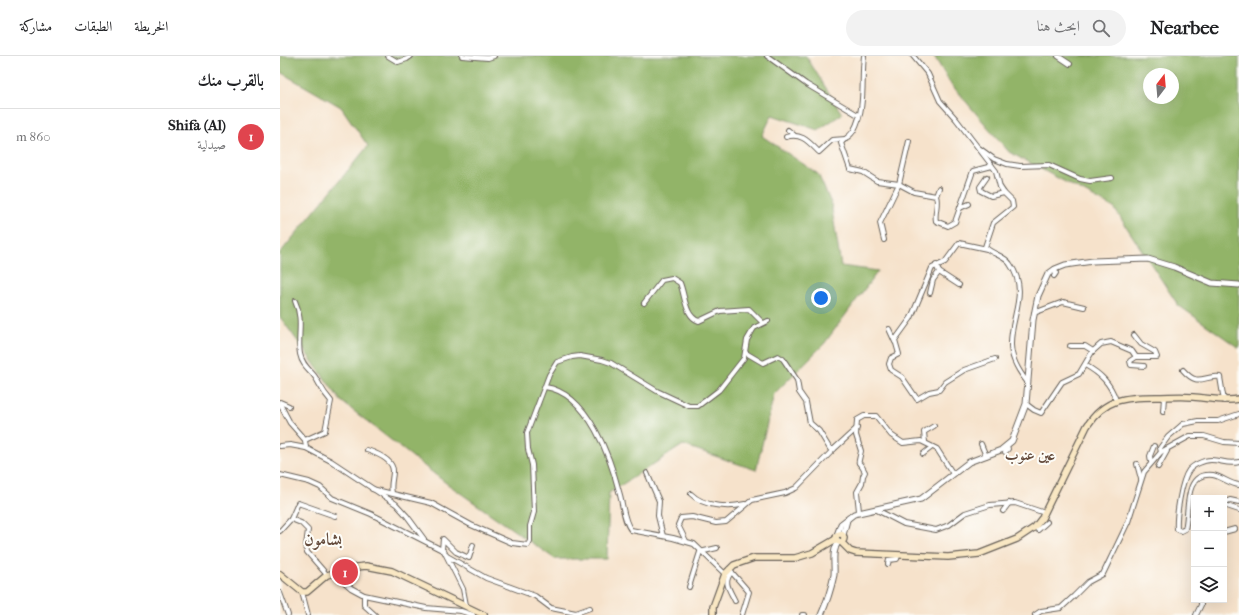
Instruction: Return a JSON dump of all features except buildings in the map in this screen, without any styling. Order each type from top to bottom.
[{"type":"main road","points":[[713,615],[713,607],[725,574],[748,559],[774,557],[787,559],[806,555],[840,539],[850,551],[856,553],[948,557],[971,556],[1017,539],[1035,527],[1045,513],[1094,415],[1116,400],[1134,397],[1195,397],[1224,401],[1239,399]]},
{"type":"main road","points":[[281,577],[302,592],[307,592],[327,575],[357,567],[384,569],[466,605],[481,615]]},
{"type":"street","points":[[388,56],[398,62],[407,60],[411,56]]},
{"type":"street","points":[[462,56],[488,58],[494,56]]},
{"type":"street","points":[[767,56],[806,84],[858,116]]},
{"type":"street","points":[[864,56],[862,100],[858,116],[854,131],[842,143],[850,169],[863,172],[877,181],[899,184],[914,192],[936,196]]},
{"type":"street","points":[[913,56],[928,74],[940,101],[956,119],[992,166],[997,174],[1004,193],[1012,201],[1013,207],[993,222],[985,245],[987,249]]},
{"type":"street","points":[[1058,56],[1070,64]]},
{"type":"street","points":[[788,130],[794,135],[805,139],[819,152],[832,140],[846,139]]},
{"type":"street","points":[[786,137],[794,135]]},
{"type":"street","points":[[884,240],[880,223],[899,184],[909,141]]},
{"type":"street","points":[[974,144],[994,159],[1006,164],[1020,166],[1049,166],[1080,179],[1090,181],[1112,178]]},
{"type":"street","points":[[939,188],[936,196],[937,201],[935,217],[939,224],[952,225],[955,222],[973,171],[977,168],[992,166]]},
{"type":"street","points":[[987,177],[980,187],[981,191],[991,196],[1004,193]]},
{"type":"street","points":[[960,208],[969,204]]},
{"type":"street","points":[[894,342],[909,322],[929,273],[936,265],[945,262],[959,244],[987,249],[1006,259],[1015,273],[1019,288],[1019,305],[1010,346],[1016,363],[1028,384]]},
{"type":"street","points":[[1005,452],[1008,449],[1007,446],[1015,435],[1026,404],[1034,313],[1042,285],[1048,274],[1054,269],[1065,265],[1093,261],[1148,259],[1174,267],[1212,284],[1239,285]]},
{"type":"street","points":[[936,265],[939,272],[959,285]]},
{"type":"street","points":[[1054,269],[1056,273],[1054,276]]},
{"type":"street","points":[[930,293],[934,280],[939,272]]},
{"type":"street","points":[[644,303],[662,280],[672,278],[680,283],[690,314],[694,319],[699,321],[720,311],[749,309],[762,322]]},
{"type":"street","points":[[295,301],[298,308],[300,321],[300,355],[308,371],[317,379],[320,389],[331,401],[325,431],[305,440]]},
{"type":"street","points":[[1034,313],[1063,302],[1084,307]]},
{"type":"street","points":[[372,489],[430,503],[471,525],[512,543],[528,545],[530,541],[530,526],[534,512],[532,465],[528,449],[528,433],[545,387],[557,362],[572,356],[590,357],[611,363],[642,383],[689,406],[698,406],[719,390],[744,358],[748,336],[754,328],[762,322],[768,321]]},
{"type":"street","points":[[889,329],[900,352],[891,358],[889,367],[893,372],[902,377],[917,399],[929,392],[939,390],[946,382],[964,370],[995,359]]},
{"type":"street","points":[[1134,335],[1141,344],[1155,352],[1158,359],[1136,357],[1130,361],[1131,365],[1144,366]]},
{"type":"street","points":[[1040,418],[1041,413],[1062,382],[1079,374],[1093,351],[1101,344],[1111,342],[1132,351],[1136,357]]},
{"type":"street","points":[[1070,346],[1085,346],[1093,351]]},
{"type":"street","points":[[746,353],[763,363],[778,356],[783,360],[797,380],[799,392],[806,402],[810,423],[819,431],[830,449],[834,449]]},
{"type":"street","points":[[1085,364],[1098,372],[1110,384],[1116,400]]},
{"type":"street","points":[[1183,370],[1190,378],[1201,381],[1220,377],[1224,401]]},
{"type":"street","points":[[545,387],[564,395],[578,406],[592,423],[610,461],[629,528],[635,533],[663,536],[694,544],[725,574]]},
{"type":"street","points":[[1163,412],[1164,397]]},
{"type":"street","points":[[280,403],[290,423],[305,440],[306,448]]},
{"type":"street","points":[[280,403],[289,406]]},
{"type":"street","points":[[1026,404],[1041,413]]},
{"type":"street","points":[[1161,452],[1160,448],[1163,443],[1183,424],[1198,421],[1218,421],[1239,414]]},
{"type":"street","points":[[858,511],[857,492],[862,483],[865,472],[858,464],[857,459],[861,451],[856,436],[857,420],[860,417],[876,416],[891,435],[903,443],[925,442],[937,449],[953,474]]},
{"type":"street","points":[[925,442],[924,432],[934,426]]},
{"type":"street","points":[[686,541],[678,525],[681,518],[697,518],[722,523],[731,518],[752,500],[785,493],[796,488],[857,428]]},
{"type":"street","points":[[1035,615],[1041,611],[1060,608],[1088,582],[1103,574],[1128,522],[1144,472],[1161,452],[1167,451],[1190,436],[1204,436],[1224,442],[1239,443]]},
{"type":"street","points":[[981,444],[986,456]]},
{"type":"street","points":[[280,446],[290,445],[306,448],[331,461],[402,510],[424,540]]},
{"type":"street","points":[[821,615],[834,574],[834,552],[849,517],[858,511],[875,509],[921,499],[969,462],[1007,446]]},
{"type":"street","points":[[1151,462],[1150,456],[1154,446]]},
{"type":"street","points":[[923,454],[932,447]]},
{"type":"street","points":[[367,450],[378,454],[392,465],[393,470],[390,485],[392,493]]},
{"type":"street","points":[[1158,467],[1167,451]]},
{"type":"street","points":[[1239,462],[1228,464],[1211,460],[1197,464],[1189,470],[1185,478],[1177,520],[1177,529],[1181,531],[1185,529],[1189,494],[1192,485],[1199,478],[1213,475],[1239,486]]},
{"type":"street","points":[[1137,464],[1142,481]]},
{"type":"street","points":[[647,474],[659,501],[658,516],[663,536]]},
{"type":"street","points":[[280,475],[309,482],[320,487],[332,498],[424,540],[442,550],[447,556],[463,589],[466,605]]},
{"type":"street","points":[[691,494],[697,500],[718,505],[738,506],[748,503]]},
{"type":"street","points":[[1227,502],[1230,500],[1239,502]]},
{"type":"street","points":[[280,531],[291,520],[298,503],[335,516]]},
{"type":"street","points":[[1003,512],[1009,503]]},
{"type":"street","points":[[875,509],[904,524],[936,530],[949,525],[960,516],[974,509],[990,505],[1009,503],[1017,504],[1045,513]]},
{"type":"street","points":[[1227,505],[1239,510]]},
{"type":"street","points":[[291,520],[301,523],[308,530],[306,546],[307,552],[327,575]]},
{"type":"street","points":[[1035,527],[1038,530],[1047,522]]},
{"type":"street","points":[[1227,531],[1235,529]]},
{"type":"street","points":[[442,550],[443,539],[456,552],[470,558],[473,546]]},
{"type":"street","points":[[689,587],[700,552],[717,548]]},
{"type":"street","points":[[888,564],[889,560],[896,559],[898,554]]},
{"type":"street","points":[[447,556],[486,578],[535,596],[551,608],[571,613],[590,608]]},
{"type":"street","points":[[735,601],[731,595],[727,580],[731,570],[749,592],[742,615]]},
{"type":"street","points":[[334,573],[351,588],[364,595],[426,608],[462,611],[473,615]]},
{"type":"street","points":[[302,592],[308,615]]},
{"type":"street","points":[[280,594],[288,615]]},
{"type":"street","points":[[364,595],[364,606],[375,615]]},
{"type":"street","points":[[1196,615],[1201,603]]},
{"type":"green space","points":[[280,56],[806,56],[842,114],[818,130],[772,115],[762,136],[818,174],[831,203],[841,266],[878,271],[824,344],[774,394],[756,470],[683,445],[609,493],[607,559],[555,559],[446,483],[341,401],[280,317],[280,253],[368,146],[341,107],[280,72]]},
{"type":"green space","points":[[934,56],[1239,56],[1239,348],[1178,305],[1114,208],[1009,152],[950,83]]},
{"type":"place","name":"Shifa (Al)","points":[[345,572]]},
{"type":"district","name":"عين عنوب","points":[[1030,455]]},
{"type":"district","name":"بشامون","points":[[323,539]]}]
